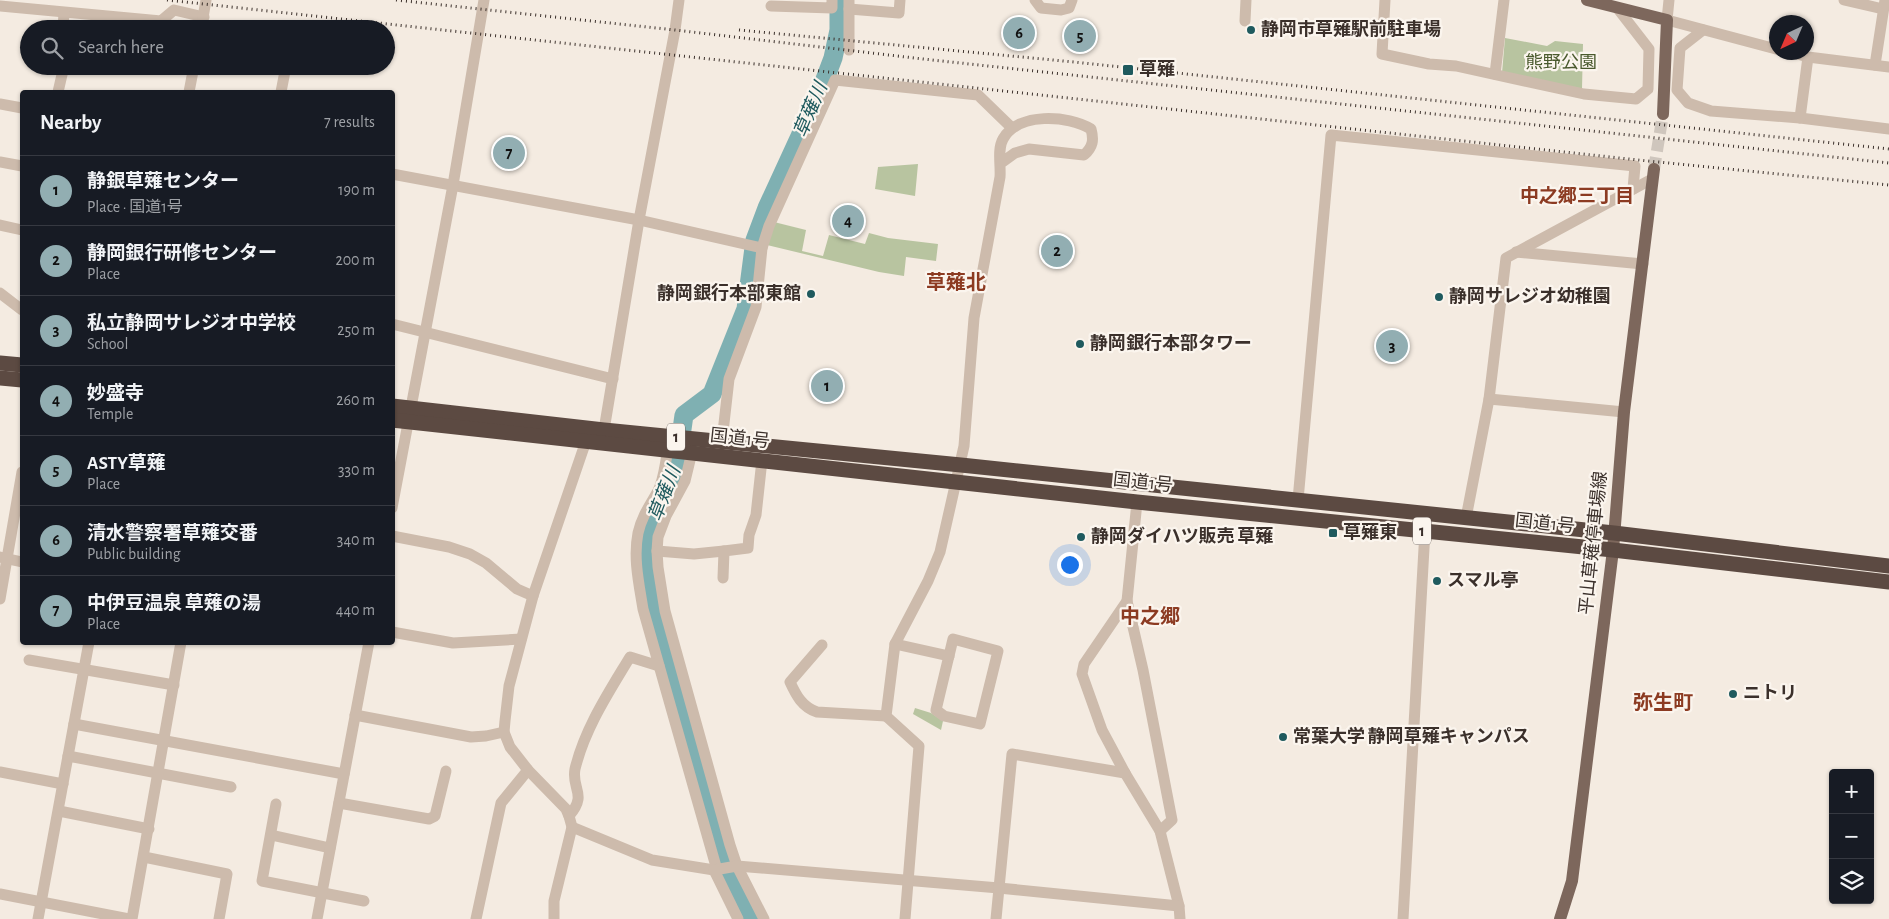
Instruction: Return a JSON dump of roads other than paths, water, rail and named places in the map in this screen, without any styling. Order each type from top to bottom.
[{"type":"highway","points":[[0,363],[20,365]]},
{"type":"highway","points":[[0,378],[20,380]]},
{"type":"highway","name":"国道1号","points":[[404,417],[604,430],[961,465],[1614,533],[1889,566]]},
{"type":"highway","name":"国道1号","points":[[404,417],[586,441],[1137,502],[1613,550],[1889,582]]},
{"type":"main road","points":[[1587,0],[1667,20],[1663,114]]},
{"type":"main road","name":"平山草薙停車場線","points":[[1560,919],[1572,881],[1613,550],[1624,412],[1653,174]]},
{"type":"street","points":[[203,20],[206,0]]},
{"type":"street","points":[[395,485],[404,417],[425,332],[453,185],[484,0]]},
{"type":"street","points":[[678,0],[675,30],[639,220],[604,430],[586,441],[533,596],[509,686],[504,732],[510,747],[528,770],[566,809],[571,821],[652,860],[716,870],[737,866],[999,888],[1179,906]]},
{"type":"street","points":[[771,6],[832,8],[832,0]]},
{"type":"street","points":[[849,50],[849,4],[899,13],[900,0]]},
{"type":"street","points":[[1035,0],[1041,8],[1061,10],[1069,8],[1072,0]]},
{"type":"street","points":[[1245,21],[1246,0]]},
{"type":"street","points":[[1385,0],[1382,54],[1429,64],[1456,66],[1584,94],[1636,99],[1648,89],[1649,49],[1618,9]]},
{"type":"street","points":[[1495,74],[1504,0]]},
{"type":"street","points":[[1669,0],[1667,20],[1769,47]]},
{"type":"street","points":[[1844,0],[1885,10],[1875,66]]},
{"type":"street","points":[[0,6],[161,20],[174,10],[204,17]]},
{"type":"street","points":[[64,13],[64,20]]},
{"type":"street","points":[[1703,30],[1680,48],[1677,90],[1688,103],[1712,111],[1800,118],[1889,129]]},
{"type":"street","points":[[1814,58],[1889,68]]},
{"type":"street","points":[[1800,118],[1808,60]]},
{"type":"street","points":[[58,90],[62,75]]},
{"type":"street","points":[[189,90],[192,75]]},
{"type":"street","points":[[281,90],[284,75]]},
{"type":"street","points":[[722,442],[729,379],[756,307],[762,248],[835,80],[978,95],[1012,128]]},
{"type":"street","points":[[0,104],[20,108]]},
{"type":"street","points":[[886,716],[895,644],[928,581],[940,552],[961,465],[974,318],[1001,163],[1000,152],[1003,140],[1012,128],[1039,118],[1064,120],[1092,128],[1093,139],[1090,149],[1084,155],[1029,149],[1015,153],[1001,163]]},
{"type":"street","points":[[1298,500],[1331,135],[1635,166],[1632,189]]},
{"type":"street","points":[[0,162],[20,166]]},
{"type":"street","points":[[1466,518],[1489,399],[1506,258],[1632,189],[1653,174]]},
{"type":"street","points":[[395,175],[639,220],[762,248]]},
{"type":"street","points":[[0,225],[20,230]]},
{"type":"street","points":[[1516,252],[1643,264]]},
{"type":"street","points":[[0,293],[20,308]]},
{"type":"street","points":[[395,325],[613,380]]},
{"type":"street","points":[[1489,399],[1624,412]]},
{"type":"street","points":[[668,450],[660,484],[643,518],[636,550],[642,609],[716,870],[738,919]]},
{"type":"street","points":[[692,452],[685,480],[662,526],[657,551],[661,596],[737,866],[764,919]]},
{"type":"street","points":[[657,551],[694,554],[748,548],[749,535],[756,515],[762,460]]},
{"type":"street","points":[[0,600],[4,558],[20,482]]},
{"type":"street","points":[[1137,502],[1127,601],[1143,670],[1172,820],[1160,831]]},
{"type":"street","points":[[1403,919],[1426,514]]},
{"type":"street","points":[[395,537],[449,547],[470,554],[486,562],[517,589],[533,596]]},
{"type":"street","points":[[723,578],[724,551]]},
{"type":"street","points":[[4,558],[20,562]]},
{"type":"street","points":[[1127,601],[1084,664],[1082,674],[1102,730],[1125,774],[1160,831],[1179,906],[1180,919]]},
{"type":"street","points":[[395,632],[453,642],[522,639]]},
{"type":"street","points":[[953,639],[998,651],[980,724],[944,716],[936,710],[949,656],[953,639]]},
{"type":"street","points":[[895,644],[949,656]]},
{"type":"street","points":[[38,919],[88,645]]},
{"type":"street","points":[[0,894],[131,919],[144,857],[180,645]]},
{"type":"street","points":[[317,919],[368,645]]},
{"type":"street","points":[[822,645],[790,682],[798,700],[810,710],[817,712],[886,716],[919,746],[905,919]]},
{"type":"street","points":[[554,919],[554,901],[571,821],[578,800],[575,771],[583,745],[605,698],[630,657],[658,666]]},
{"type":"street","points":[[29,660],[174,684]]},
{"type":"street","points":[[672,713],[691,707]]},
{"type":"street","points":[[355,715],[471,737],[504,732]]},
{"type":"street","points":[[74,724],[344,774]]},
{"type":"street","points":[[996,919],[1012,754],[1125,774]]},
{"type":"street","points":[[68,756],[231,787]]},
{"type":"street","points":[[476,919],[501,803],[528,770]]},
{"type":"street","points":[[339,803],[429,819],[435,816],[446,771]]},
{"type":"street","points":[[0,772],[63,784]]},
{"type":"street","points":[[276,804],[262,881],[364,901]]},
{"type":"street","points":[[59,811],[149,829]]},
{"type":"street","points":[[271,835],[330,848]]},
{"type":"street","points":[[144,857],[227,874],[220,919]]},
{"type":"waterway","name":"草薙川","points":[[752,919],[732,880],[718,840],[655,613],[649,587],[646,556],[652,522],[669,491],[677,465],[684,415],[712,394],[746,309],[755,240],[767,208],[819,95],[833,58],[839,30],[839,0]]},
{"type":"tunnel","points":[[1654,169],[1663,114]]},
{"type":"railway","points":[[167,0],[351,20]]},
{"type":"railway","points":[[396,0],[1889,163]]},
{"type":"railway","points":[[395,25],[1638,160],[1889,185]]},
{"type":"railway","points":[[739,30],[1074,62],[1889,149]]},
{"type":"place","name":"静岡市草薙駅前駐車場","points":[[1251,30]]},
{"type":"place","name":"清水警察署草薙交番","points":[[1019,33]]},
{"type":"place","name":"ASTY草薙","points":[[1080,36]]},
{"type":"place","name":"草薙","points":[[1128,70]]},
{"type":"place","name":"中伊豆温泉 草薙の湯","points":[[509,153]]},
{"type":"place","name":"妙盛寺","points":[[848,221]]},
{"type":"place","name":"静岡銀行研修センター","points":[[1057,251]]},
{"type":"place","name":"静岡銀行本部東館","points":[[811,294]]},
{"type":"place","name":"静岡サレジオ幼稚園","points":[[1439,297]]},
{"type":"place","name":"静岡銀行本部タワー","points":[[1080,344]]},
{"type":"place","name":"私立静岡サレジオ中学校","points":[[1392,346]]},
{"type":"place","name":"静銀草薙センター","points":[[827,386]]},
{"type":"place","name":"草薙東","points":[[1333,533]]},
{"type":"place","name":"静岡ダイハツ販売 草薙","points":[[1081,537]]},
{"type":"place","name":"スマル亭","points":[[1437,581]]},
{"type":"place","name":"ニトリ","points":[[1733,694]]},
{"type":"place","name":"常葉大学 静岡草薙キャンパス","points":[[1283,737]]},
{"type":"district","name":"中之郷三丁目","points":[[1577,196]]},
{"type":"district","name":"草薙北","points":[[956,283]]},
{"type":"district","name":"中之郷","points":[[1150,617]]},
{"type":"district","name":"弥生町","points":[[1663,703]]},
{"type":"park label","name":"熊野公園","points":[[1561,63]]}]
